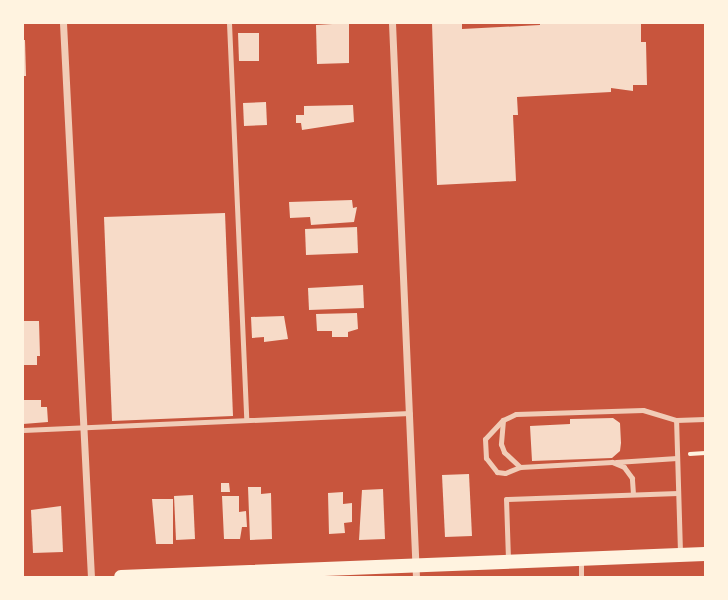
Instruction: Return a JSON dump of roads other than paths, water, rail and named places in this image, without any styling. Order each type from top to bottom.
[{"type":"main road","points":[[121,577],[416,571],[509,562],[705,554]]},
{"type":"street","points":[[64,23],[91,577]]},
{"type":"street","points":[[391,23],[416,571]]},
{"type":"lane","points":[[229,23],[246,421]]},
{"type":"lane","points":[[677,458],[520,467],[505,473],[497,472],[486,458],[485,439],[503,420],[516,414],[643,410],[676,419],[705,419]]},
{"type":"lane","points":[[23,430],[410,413]]},
{"type":"lane","points":[[676,419],[680,555]]},
{"type":"lane","points":[[503,420],[501,443],[504,452],[520,467]]},
{"type":"lane","points":[[612,462],[624,467],[632,478],[633,494]]},
{"type":"lane","points":[[509,562],[506,499],[678,493]]},
{"type":"lane","points":[[581,559],[581,577]]}]
